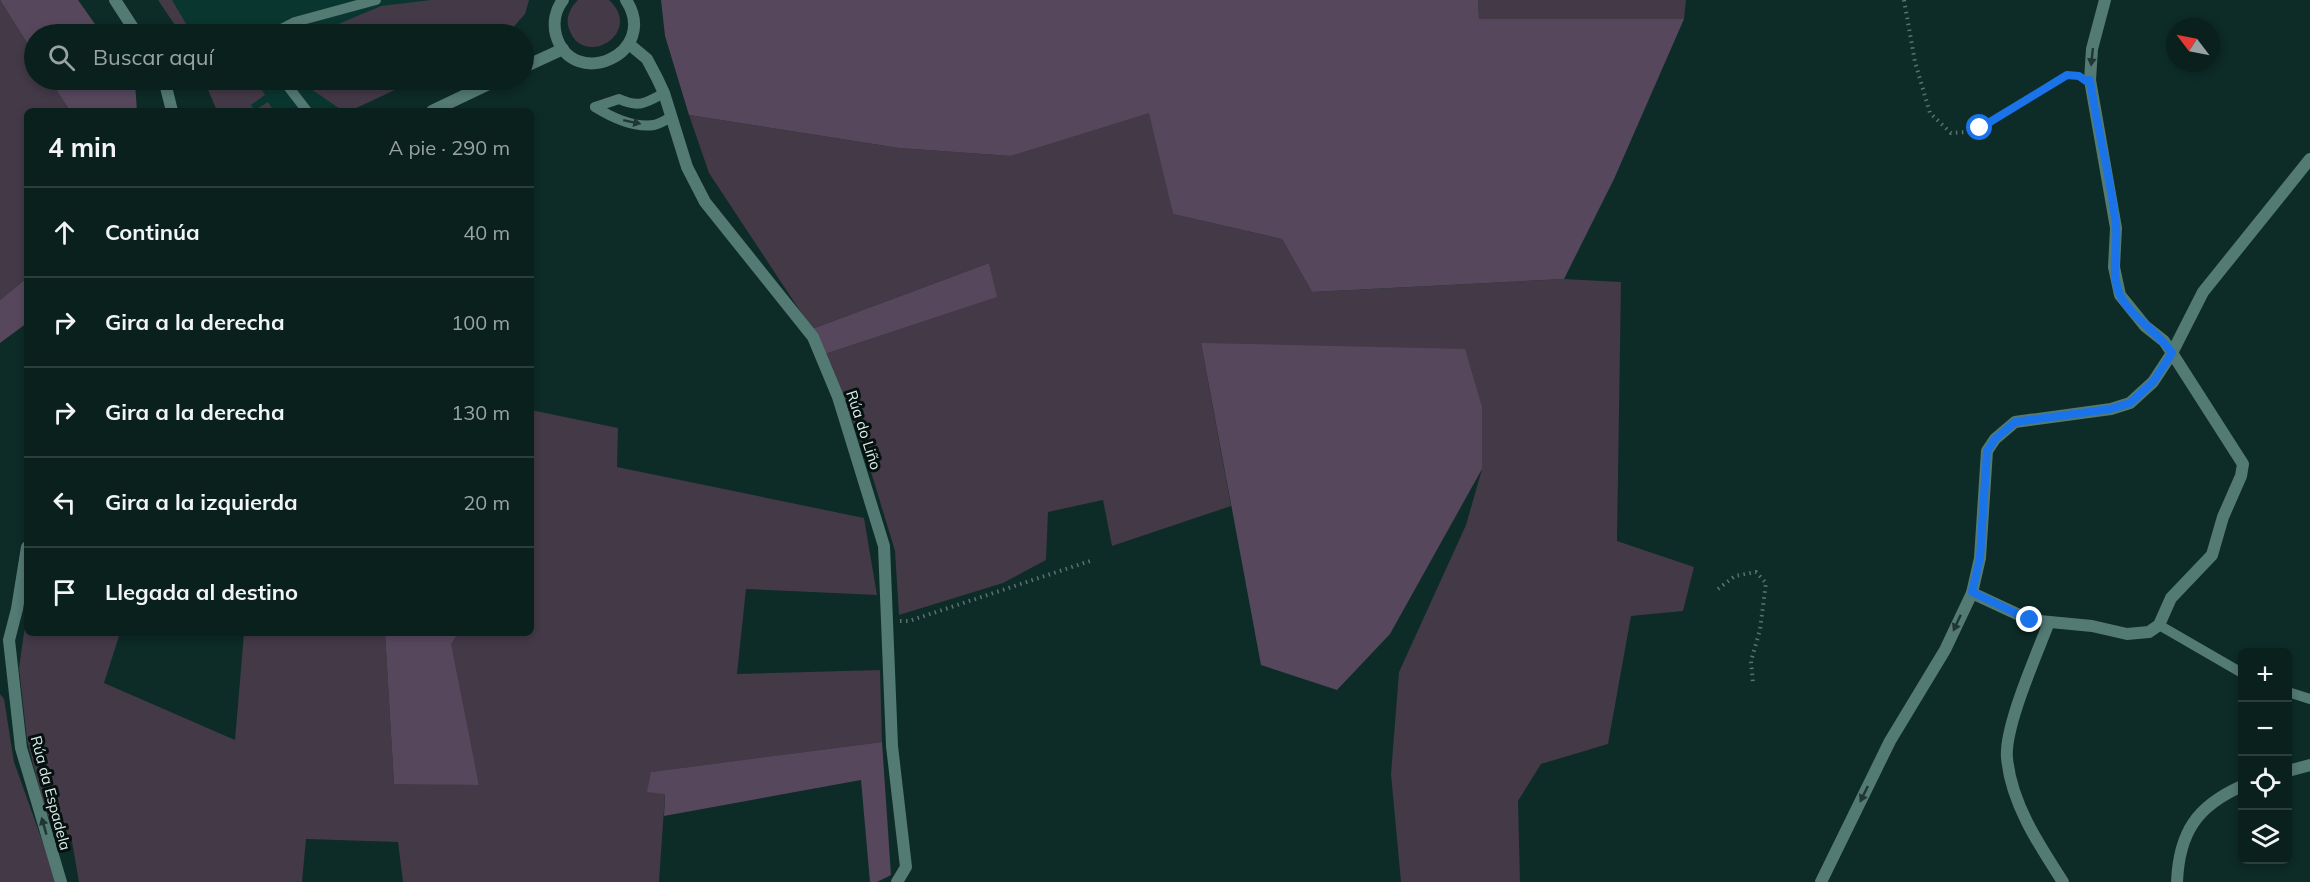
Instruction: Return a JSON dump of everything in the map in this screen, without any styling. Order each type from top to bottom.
[{"type":"street","points":[[115,0],[131,24]]},
{"type":"street","points":[[562,0],[555,15],[554,27],[557,39],[563,49],[573,58],[584,63],[597,64],[610,61],[621,54],[629,44],[634,22],[633,12],[626,0]]},
{"type":"street","points":[[1972,592],[2030,620],[2092,626],[2127,634],[2149,632],[2158,624],[2171,598],[2212,555],[2223,517],[2241,476],[2243,464],[2164,341],[2145,326],[2120,295],[2114,267],[2116,228],[2090,80],[2092,49],[2105,0]]},
{"type":"street","name":"Rúa do Liño","points":[[629,44],[647,59],[664,93],[687,167],[705,202],[813,338],[837,397],[884,546],[892,746],[906,867],[897,882]]},
{"type":"street","points":[[534,62],[563,49]]},
{"type":"street","points":[[167,90],[171,108]]},
{"type":"street","points":[[438,108],[476,90]]},
{"type":"street","points":[[1821,882],[1890,741],[1945,650],[1972,592],[1980,558],[1987,451],[1995,439],[2015,422],[2110,409],[2130,403],[2153,382],[2172,353],[2203,292],[2310,159]]},
{"type":"street","name":"Rúa da Espadela","points":[[24,566],[17,609],[4,641],[21,748],[61,882]]},
{"type":"street","points":[[2049,622],[2009,731],[2007,756],[2012,784],[2037,841],[2063,882]]},
{"type":"street","points":[[2292,770],[2310,765]]},
{"type":"street","points":[[2177,882],[2178,860],[2186,835],[2196,817],[2226,793],[2238,788]]},
{"type":"lane","points":[[291,24],[376,0]]},
{"type":"lane","points":[[291,90],[305,108]]},
{"type":"lane","points":[[664,93],[645,104],[628,103],[619,99],[595,107],[610,116],[636,124],[655,125],[671,117]]},
{"type":"lane","points":[[2158,624],[2238,671]]},
{"type":"lane","points":[[2292,693],[2310,699]]},
{"type":"path","points":[[1904,0],[1915,62],[1930,113],[1951,133],[1980,128],[2067,75],[2079,76],[2086,81],[2090,80]]},
{"type":"path","points":[[887,621],[909,621],[1093,560]]},
{"type":"path","points":[[1718,589],[1736,576],[1756,572],[1766,583],[1761,630],[1751,661],[1754,684]]},
{"type":"shaded area","points":[[0,0],[24,38],[24,90],[56,90],[68,108],[24,108],[24,280],[0,300]]},
{"type":"shaded area","points":[[0,0],[78,0],[95,24],[24,24],[24,38]]},
{"type":"shaded area","points":[[158,0],[529,0],[525,14],[516,24],[174,24]]},
{"type":"shaded area","points":[[158,0],[172,0],[186,24],[174,24]]},
{"type":"shaded area","points":[[431,0],[529,0],[525,14],[516,24],[339,24],[381,6]]},
{"type":"shaded area","points":[[578,0],[609,0],[618,12],[620,24],[616,34],[608,42],[597,47],[586,46],[576,41],[569,29],[568,17]]},
{"type":"shaded area","points":[[661,0],[1478,0],[1479,19],[1684,19],[1614,179],[1564,279],[1312,292],[1282,239],[1173,214],[1149,113],[1011,156],[899,148],[689,115],[665,36]]},
{"type":"shaded area","points":[[1478,0],[1686,0],[1684,19],[1479,19]]},
{"type":"shaded area","points":[[56,90],[136,90],[137,108],[68,108]]},
{"type":"shaded area","points":[[208,90],[395,90],[356,108],[216,108]]},
{"type":"shaded area","points":[[208,90],[262,90],[265,95],[251,105],[253,108],[216,108]]},
{"type":"shaded area","points":[[313,90],[395,90],[356,108],[339,108]]},
{"type":"shaded area","points":[[268,102],[272,108],[258,108]]},
{"type":"shaded area","points":[[1150,112],[1173,214],[1282,239],[1312,292],[1564,279],[1621,282],[1617,541],[1694,567],[1683,611],[1631,616],[1608,744],[1541,764],[1518,801],[1520,882],[1401,882],[1391,774],[1399,672],[1466,525],[1482,469],[1201,343],[1231,506],[1112,546],[1103,500],[1048,512],[1046,560],[1003,583],[899,615],[895,551],[865,452],[825,354],[996,297],[989,263],[812,329],[709,173],[689,115],[899,148],[1011,156]]},
{"type":"shaded area","points":[[989,263],[997,297],[825,354],[812,329]]},
{"type":"shaded area","points":[[24,280],[24,325],[0,343],[0,300]]},
{"type":"shaded area","points":[[1201,343],[1465,349],[1482,407],[1482,469],[1390,634],[1337,690],[1261,665]]},
{"type":"shaded area","points":[[534,411],[618,428],[617,467],[864,518],[877,595],[746,589],[737,674],[880,670],[882,742],[652,772],[665,794],[659,882],[403,882],[398,842],[306,839],[302,882],[79,882],[71,836],[54,830],[44,807],[27,740],[19,668],[24,633],[24,636],[119,636],[104,683],[235,740],[244,636],[385,636],[394,783],[479,785],[450,644],[456,636],[534,636]]},
{"type":"shaded area","points":[[385,636],[456,636],[451,644],[479,785],[394,784]]},
{"type":"shaded area","points":[[0,694],[4,699],[14,762],[57,882],[0,882]]},
{"type":"shaded area","points":[[882,742],[891,875],[877,882],[870,882],[861,780],[664,816],[665,794],[647,792],[651,772]]},
{"type":"route","points":[[1980,128],[2067,75],[2079,76],[2086,81],[2090,80],[2116,228],[2114,267],[2120,295],[2145,326],[2164,341],[2172,353],[2153,382],[2130,403],[2110,409],[2015,422],[1995,439],[1987,451],[1983,530],[1980,558],[1972,592],[2030,620]]}]
